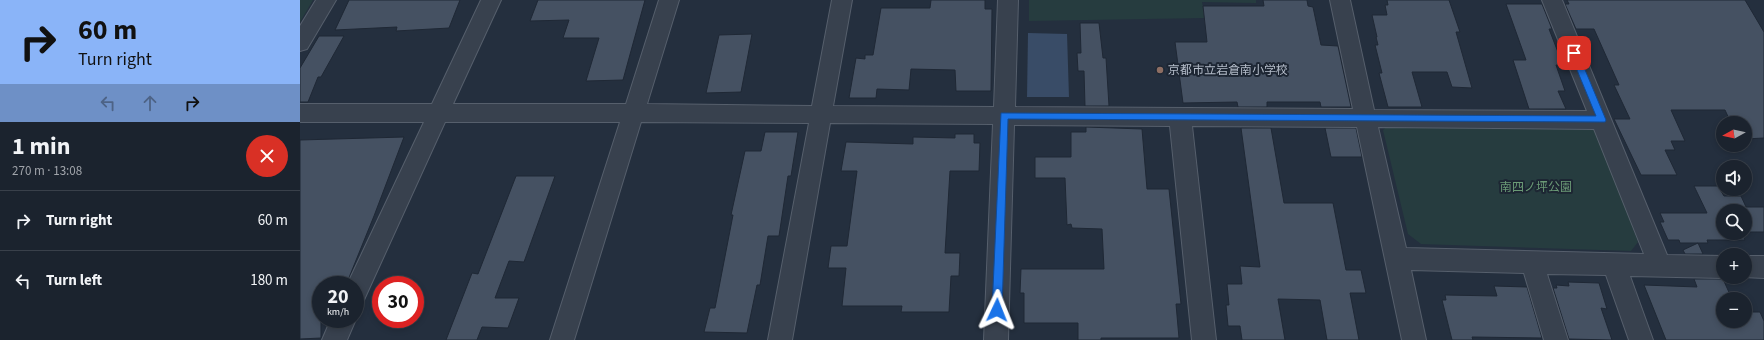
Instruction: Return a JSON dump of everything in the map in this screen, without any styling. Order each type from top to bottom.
[{"type":"street","points":[[300,43],[326,0]]},
{"type":"street","points":[[363,276],[491,0]]},
{"type":"street","points":[[562,340],[635,113],[669,0]]},
{"type":"street","points":[[780,340],[842,0]]},
{"type":"street","points":[[996,340],[1008,0]]},
{"type":"street","points":[[1340,0],[1414,340]]},
{"type":"street","points":[[1552,0],[1660,265]]},
{"type":"street","points":[[300,113],[635,113],[1602,120]]},
{"type":"street","points":[[1180,117],[1204,340]]},
{"type":"street","points":[[1396,259],[1716,266]]},
{"type":"street","points":[[1532,262],[1556,340]]},
{"type":"street","points":[[1614,264],[1641,340]]},
{"type":"street","points":[[1752,267],[1764,268]]},
{"type":"street","points":[[334,340],[340,328]]},
{"type":"green space","points":[[300,0],[313,0],[300,22]]},
{"type":"green space","points":[[1029,0],[1256,0],[1256,3],[1202,2],[1205,18],[1029,21]]},
{"type":"green space","name":"南四ノ坪公園","points":[[1391,123],[1587,126],[1597,131],[1638,242],[1631,251],[1421,244],[1408,234],[1383,130]]},
{"type":"water","points":[[1028,33],[1067,34],[1069,97],[1027,97]]},
{"type":"building","points":[[349,0],[460,0],[449,28],[396,31],[397,27],[335,30]]},
{"type":"building","points":[[538,0],[645,0],[623,80],[586,81],[599,38],[563,38],[569,20],[530,21]]},
{"type":"building","points":[[931,0],[985,0],[985,9],[992,9],[991,91],[956,91],[955,70],[911,69],[909,90],[877,89],[876,98],[849,98],[856,58],[865,59],[865,55],[873,55],[881,8],[930,8]]},
{"type":"building","points":[[1263,0],[1307,0],[1308,6],[1313,7],[1321,45],[1338,46],[1351,107],[1321,107],[1320,102],[1267,102],[1267,107],[1238,107],[1237,102],[1183,103],[1175,42],[1207,42],[1203,6],[1264,6]]},
{"type":"building","points":[[1387,0],[1449,0],[1460,32],[1456,32],[1472,88],[1452,87],[1447,72],[1412,72],[1422,107],[1388,107],[1379,73],[1382,73],[1375,45],[1378,45],[1372,15],[1387,15],[1385,5],[1388,5]]},
{"type":"building","points":[[1567,0],[1745,0],[1764,32],[1764,138],[1752,139],[1752,116],[1728,116],[1725,110],[1671,110],[1685,141],[1671,141],[1675,150],[1665,150],[1677,175],[1641,175],[1614,119],[1630,119],[1614,85],[1619,85],[1594,29],[1576,29],[1565,4],[1569,4]]},
{"type":"building","points":[[1506,4],[1542,4],[1552,29],[1549,29],[1563,65],[1556,65],[1565,91],[1558,91],[1566,109],[1529,109],[1513,60],[1526,60]]},
{"type":"building","points":[[1080,23],[1099,23],[1103,58],[1106,58],[1109,106],[1085,106],[1084,71],[1078,71],[1077,53],[1081,53]]},
{"type":"building","points":[[752,34],[741,92],[706,93],[719,35]]},
{"type":"building","points":[[319,36],[344,36],[321,77],[318,77],[308,102],[300,102],[300,68]]},
{"type":"building","points":[[1086,127],[1142,129],[1147,189],[1169,189],[1181,304],[1176,304],[1179,338],[1101,338],[1101,340],[1078,340],[1078,323],[1024,323],[1024,293],[1020,293],[1021,269],[1104,269],[1102,229],[1072,228],[1071,224],[1067,225],[1065,178],[1035,178],[1035,157],[1071,157],[1071,132],[1086,132]]},
{"type":"building","points":[[1241,128],[1271,128],[1284,203],[1333,203],[1346,270],[1361,270],[1366,293],[1350,293],[1359,340],[1327,340],[1320,300],[1278,299],[1285,340],[1242,340],[1240,326],[1228,326],[1226,305],[1229,305],[1227,284],[1242,284],[1240,266],[1260,267]]},
{"type":"building","points":[[1325,128],[1356,128],[1362,157],[1331,157]]},
{"type":"building","points":[[765,132],[798,132],[791,176],[788,176],[779,236],[768,236],[760,285],[757,285],[747,333],[704,332],[710,308],[715,308],[733,215],[731,215],[745,151],[761,151]]},
{"type":"building","points":[[955,134],[974,134],[974,143],[980,143],[979,171],[950,171],[945,253],[960,253],[959,276],[951,276],[949,312],[901,312],[902,306],[842,306],[846,268],[828,268],[831,246],[847,246],[857,171],[841,171],[846,142],[913,144],[913,137],[955,138]]},
{"type":"building","points":[[404,137],[350,276],[312,276],[312,328],[321,328],[321,338],[300,339],[300,140]]},
{"type":"building","points":[[516,176],[555,176],[524,262],[509,261],[495,298],[519,298],[508,328],[482,327],[477,340],[446,340],[472,273],[478,274]]},
{"type":"building","points":[[1694,186],[1716,186],[1716,196],[1741,196],[1745,204],[1716,204],[1716,240],[1707,240],[1708,243],[1680,243],[1679,240],[1668,240],[1660,222],[1664,222],[1660,213],[1707,213]]},
{"type":"building","points":[[1752,207],[1764,207],[1764,232],[1752,232]]},
{"type":"building","points":[[1698,243],[1703,254],[1685,254],[1683,250]]},
{"type":"building","points":[[1694,279],[1716,279],[1716,284],[1725,284],[1729,292],[1716,292],[1716,328],[1752,328],[1752,312],[1760,312],[1764,321],[1764,340],[1666,340],[1644,285],[1697,287]]},
{"type":"building","points":[[1568,282],[1599,283],[1607,309],[1601,308],[1612,340],[1569,339],[1553,288],[1557,288],[1556,285],[1569,286]]},
{"type":"building","points":[[1494,286],[1527,287],[1542,338],[1472,337],[1473,340],[1452,340],[1442,300],[1446,300],[1445,295],[1497,296]]},
{"type":"place","name":"京都市立岩倉南小学校","points":[[1160,70]]},
{"type":"route","points":[[997,310],[1004,116],[1602,120],[1574,53]]}]
